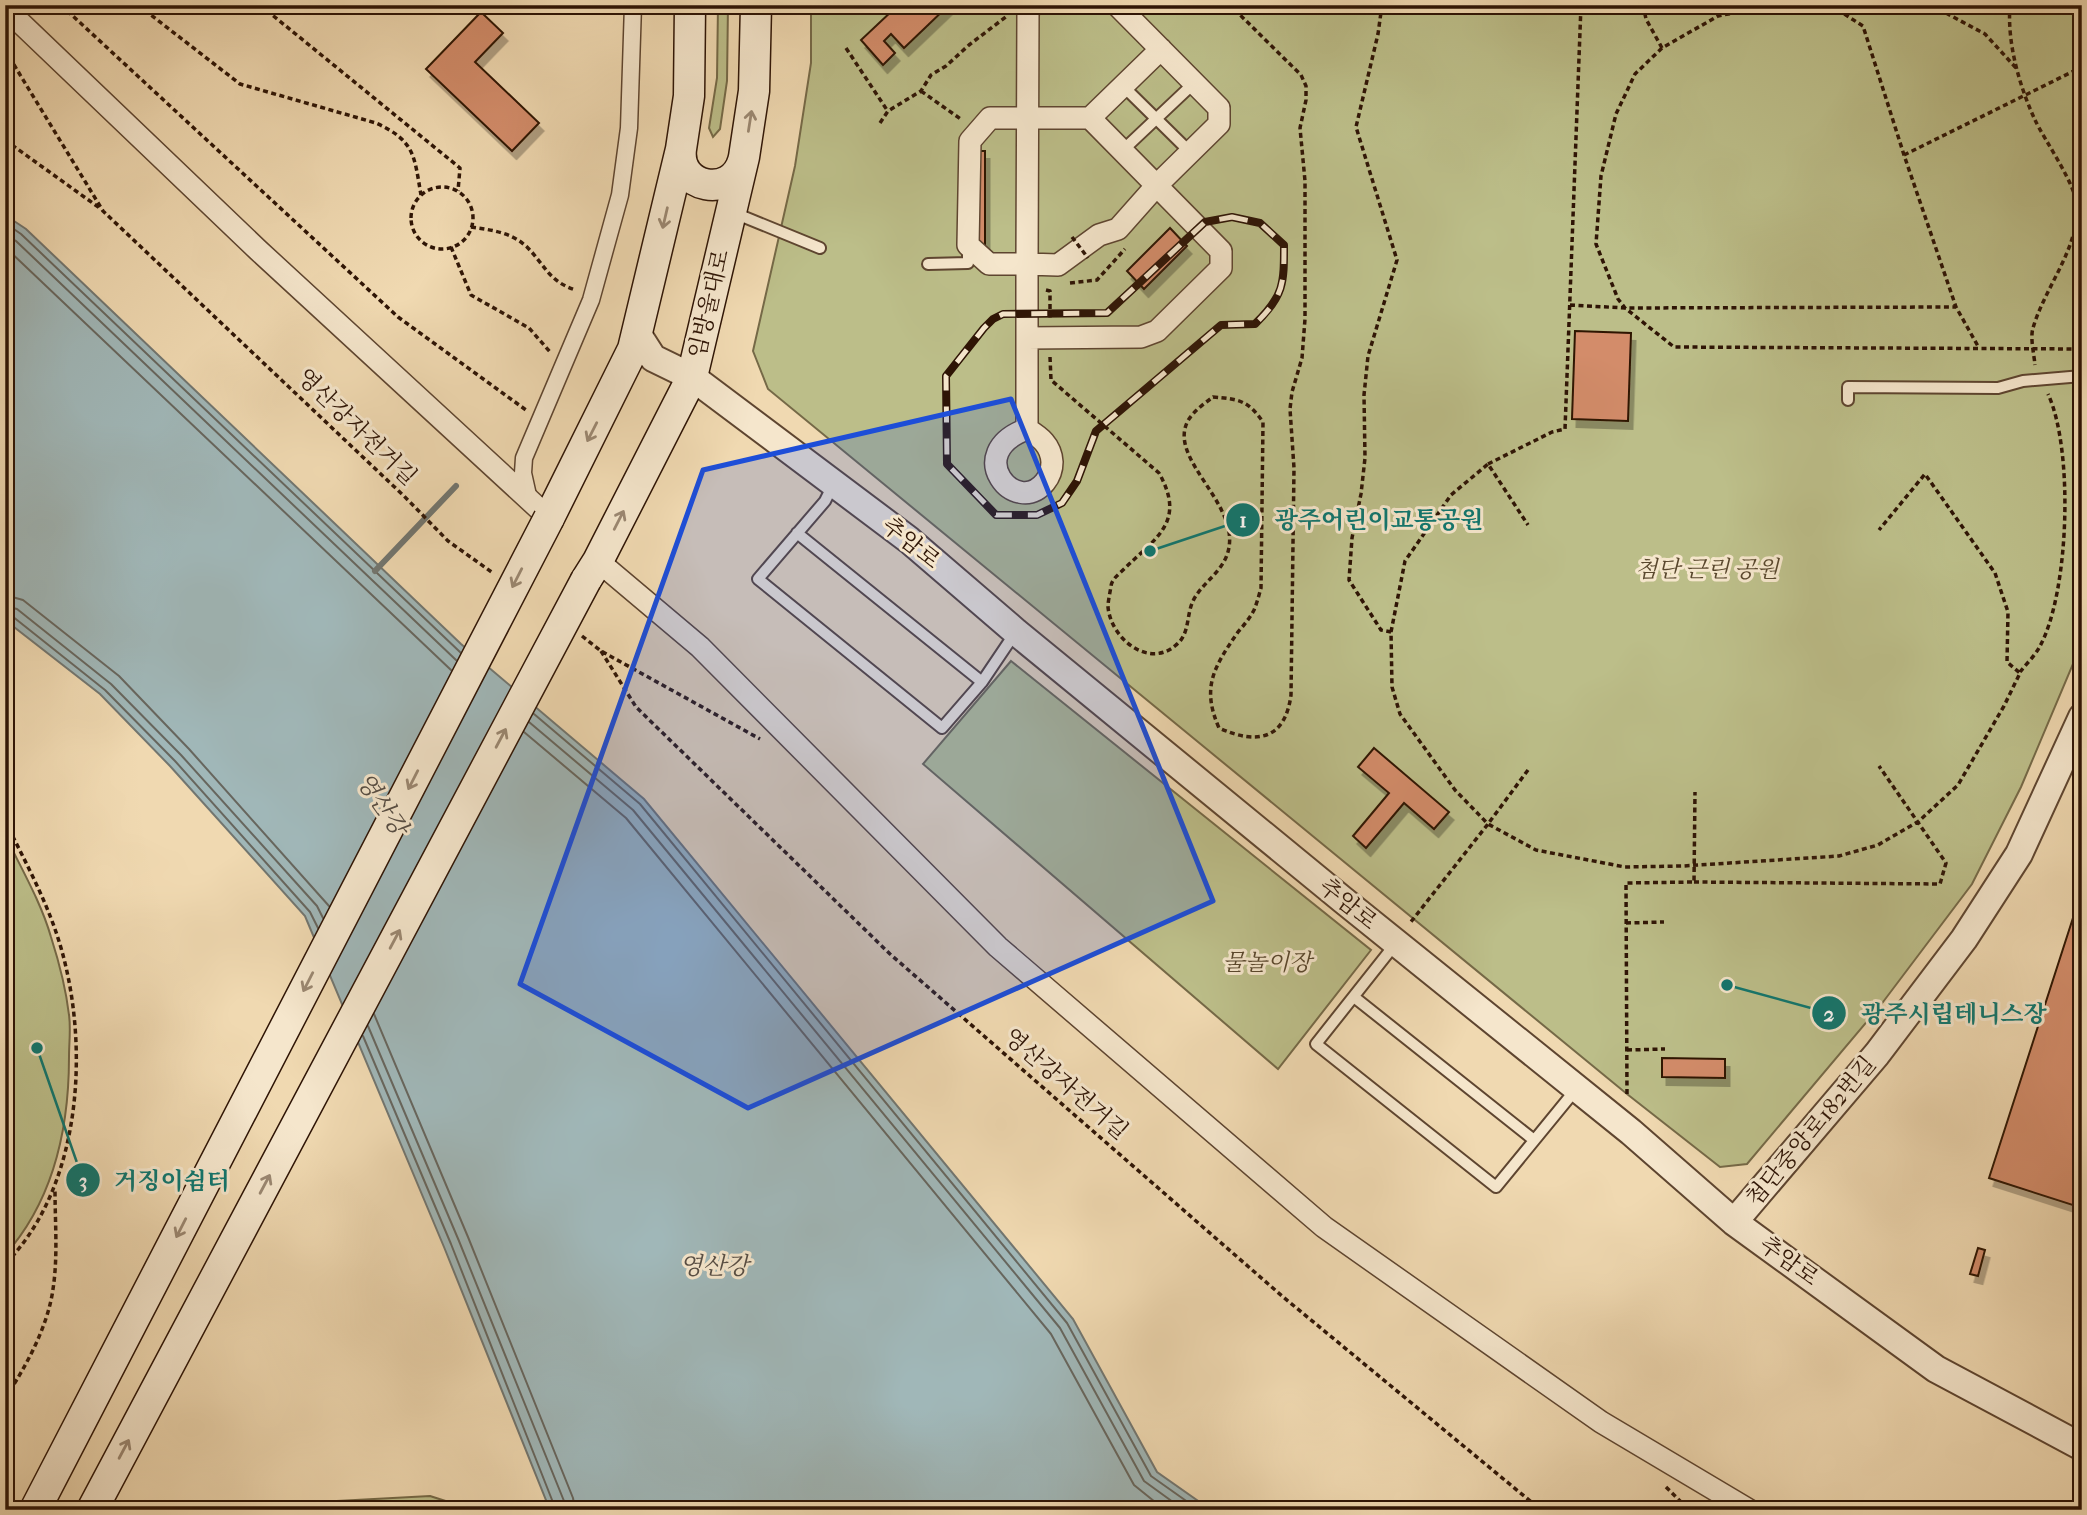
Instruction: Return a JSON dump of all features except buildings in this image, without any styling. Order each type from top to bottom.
[{"type":"main road","points":[[690,5],[689,96],[680,158],[683,168],[690,177],[708,185],[718,185],[736,175],[744,157]]},
{"type":"main road","name":"임방울대로","points":[[92,1510],[692,377],[744,157],[754,91],[756,5]]},
{"type":"main road","points":[[35,1510],[539,509],[634,349],[681,149]]},
{"type":"street","points":[[539,509],[523,473],[524,457],[593,295],[620,195],[630,104],[633,5]]},
{"type":"street","points":[[1117,5],[1219,108],[1219,124],[1157,185],[1118,229],[1099,235],[1058,265],[989,264],[968,245],[970,141],[990,118],[1090,118],[1161,50]]},
{"type":"street","points":[[1024,7],[1028,11],[1027,429]]},
{"type":"street","points":[[5,8],[258,250],[539,509]]},
{"type":"street","points":[[1027,338],[1149,335],[1157,331],[1222,268],[1222,251],[1090,118]]},
{"type":"street","name":"추암로","points":[[637,333],[653,358],[692,377],[835,483],[909,540],[1016,632],[1403,934],[1734,1222],[1936,1369],[2082,1447]]},
{"type":"street","points":[[592,570],[700,647],[998,947],[1324,1227],[1601,1422],[1749,1510]]},
{"type":"street","name":"첨단중앙로182번길","points":[[1734,1222],[1877,1054],[1964,939],[2019,853],[2082,717]]},
{"type":"lane","points":[[1122,152],[1194,83]]},
{"type":"lane","points":[[1124,87],[1191,153]]},
{"type":"lane","points":[[731,212],[820,248]]},
{"type":"lane","points":[[928,264],[968,263],[968,245]]},
{"type":"lane","points":[[1848,400],[1848,387],[1998,388],[2023,380],[2082,376]]},
{"type":"lane","points":[[835,483],[825,501],[758,579],[942,728],[982,681],[1016,632]]},
{"type":"lane","points":[[797,533],[982,681]]},
{"type":"lane","points":[[1403,934],[1316,1044],[1496,1186],[1577,1088]]},
{"type":"lane","points":[[1354,997],[1534,1140]]},
{"type":"path","points":[[61,5],[398,317],[520,407],[541,417]]},
{"type":"path","points":[[138,5],[240,84],[376,123],[396,132],[410,147],[421,195]]},
{"type":"path","points":[[260,5],[460,167],[458,191]]},
{"type":"path","points":[[1044,290],[1050,291],[1051,380],[1159,473],[1168,488],[1168,522],[1158,539],[1112,582],[1108,607],[1112,619],[1120,636],[1139,652],[1161,654],[1177,645],[1186,631],[1188,614],[1194,599],[1222,568],[1228,551],[1231,534],[1225,516],[1214,494],[1193,464],[1188,450],[1184,435],[1188,420],[1213,397],[1244,401],[1255,410],[1263,422],[1261,589],[1254,611],[1217,666],[1210,681],[1209,697],[1219,729],[1239,737],[1256,738],[1280,727],[1289,710],[1291,695],[1294,468],[1290,409],[1302,358],[1305,319],[1305,181],[1300,128],[1306,86],[1301,75],[1230,5]]},
{"type":"path","points":[[1382,5],[1378,34],[1356,127],[1398,260],[1368,356],[1364,395],[1365,457],[1352,538],[1349,580],[1381,630],[1391,632]]},
{"type":"path","points":[[1581,5],[1565,429],[1552,432],[1488,464],[1451,495],[1405,561],[1391,632],[1392,687],[1400,714],[1455,790],[1488,824],[1536,850],[1625,867],[1839,856],[1878,845],[1919,821],[1958,785],[2020,673],[2040,646],[2053,607],[2064,553],[2063,451],[2053,404],[2035,367],[2032,330],[2069,246],[2078,205],[2072,188],[2034,118],[2026,95],[2008,30],[2010,5]]},
{"type":"path","points":[[1643,5],[1646,19],[1662,48]]},
{"type":"path","points":[[1821,5],[1769,6],[1718,16],[1662,48],[1635,74],[1616,114],[1601,176],[1596,244],[1618,299],[1625,308],[1674,347],[2082,349]]},
{"type":"path","points":[[1830,5],[1863,26],[1956,307],[1979,348]]},
{"type":"path","points":[[1931,5],[1986,34],[2018,71]]},
{"type":"path","points":[[880,123],[888,111],[922,91],[931,75],[1024,7]]},
{"type":"path","points":[[846,48],[888,111]]},
{"type":"path","name":"영산강자전거길","points":[[5,50],[103,211]]},
{"type":"path","points":[[1904,155],[2082,67]]},
{"type":"path","points":[[922,91],[963,121],[967,126],[970,141]]},
{"type":"path","name":"영산강자전거길","points":[[5,140],[103,211],[404,496],[447,541],[502,580]]},
{"type":"path","points":[[439,187],[458,191],[471,207],[471,226],[467,236],[451,247],[430,246],[415,233],[412,213],[415,203],[421,195],[439,187]]},
{"type":"path","points":[[471,226],[503,232],[527,247],[548,275],[566,287],[593,295]]},
{"type":"path","points":[[1073,237],[1088,258]]},
{"type":"path","points":[[451,247],[471,295],[529,328],[562,367]]},
{"type":"path","points":[[1570,305],[1625,308],[1956,307]]},
{"type":"path","points":[[1488,464],[1528,525]]},
{"type":"path","points":[[1879,530],[1925,474],[1995,573],[2008,612],[2007,662],[2020,673]]},
{"type":"path","name":"영산강자전거길","points":[[579,635],[601,651],[769,744]]},
{"type":"path","name":"영산강자전거길","points":[[601,651],[636,706],[890,954],[1282,1296],[1541,1510]]},
{"type":"path","points":[[1627,1094],[1626,883],[1940,884],[1946,863],[1879,766]]},
{"type":"path","points":[[1403,934],[1528,770]]},
{"type":"path","points":[[1694,882],[1695,792]]},
{"type":"path","points":[[5,821],[56,932],[76,1016],[74,1107],[55,1188],[54,1286],[51,1303],[32,1352],[5,1398]]},
{"type":"path","points":[[1626,923],[1664,922]]},
{"type":"path","points":[[1627,1050],[1665,1049]]},
{"type":"path","points":[[5,1264],[24,1243],[55,1188]]},
{"type":"highlighted area","points":[[1011,399],[1213,901],[748,1108],[520,984],[703,470]]},
{"type":"green space","points":[[718,5],[728,5],[727,81],[720,129],[713,137],[709,128],[717,78]]},
{"type":"green space","name":"첨단 근린 공원","points":[[811,5],[2082,5],[2082,629],[2073,664],[2021,787],[1972,884],[1880,1006],[1747,1164],[1720,1167],[1627,1094],[768,389],[753,351],[795,166],[811,63]]},
{"type":"green space","name":"물놀이장","points":[[1011,661],[1371,950],[1278,1069],[923,764]]},
{"type":"green space","points":[[5,835],[47,924],[64,985],[70,1030],[66,1111],[55,1162],[36,1211],[5,1255]]},
{"type":"green space","points":[[430,1496],[466,1510],[290,1510],[318,1502]]},
{"type":"water","name":"영산강","points":[[5,215],[26,229],[461,644],[644,799],[1073,1319],[1157,1472],[1211,1510],[550,1510],[444,1247],[305,916],[170,766],[100,694],[5,620]]},
{"type":"waterway","points":[[375,571],[456,486]]},
{"type":"railway","points":[[1232,217],[1260,223],[1284,245],[1284,270],[1280,289],[1265,314],[1255,324],[1221,325],[1096,431],[1077,481],[1062,503],[1037,515],[996,515],[947,464],[946,376],[984,328],[1003,314],[1107,313],[1205,222],[1232,217]]},
{"type":"place","name":"광주어린이교통공원","points":[[1150,551]]},
{"type":"place","name":"광주시립테니스장","points":[[1727,985]]},
{"type":"place","name":"거징이쉼터","points":[[37,1048]]}]
